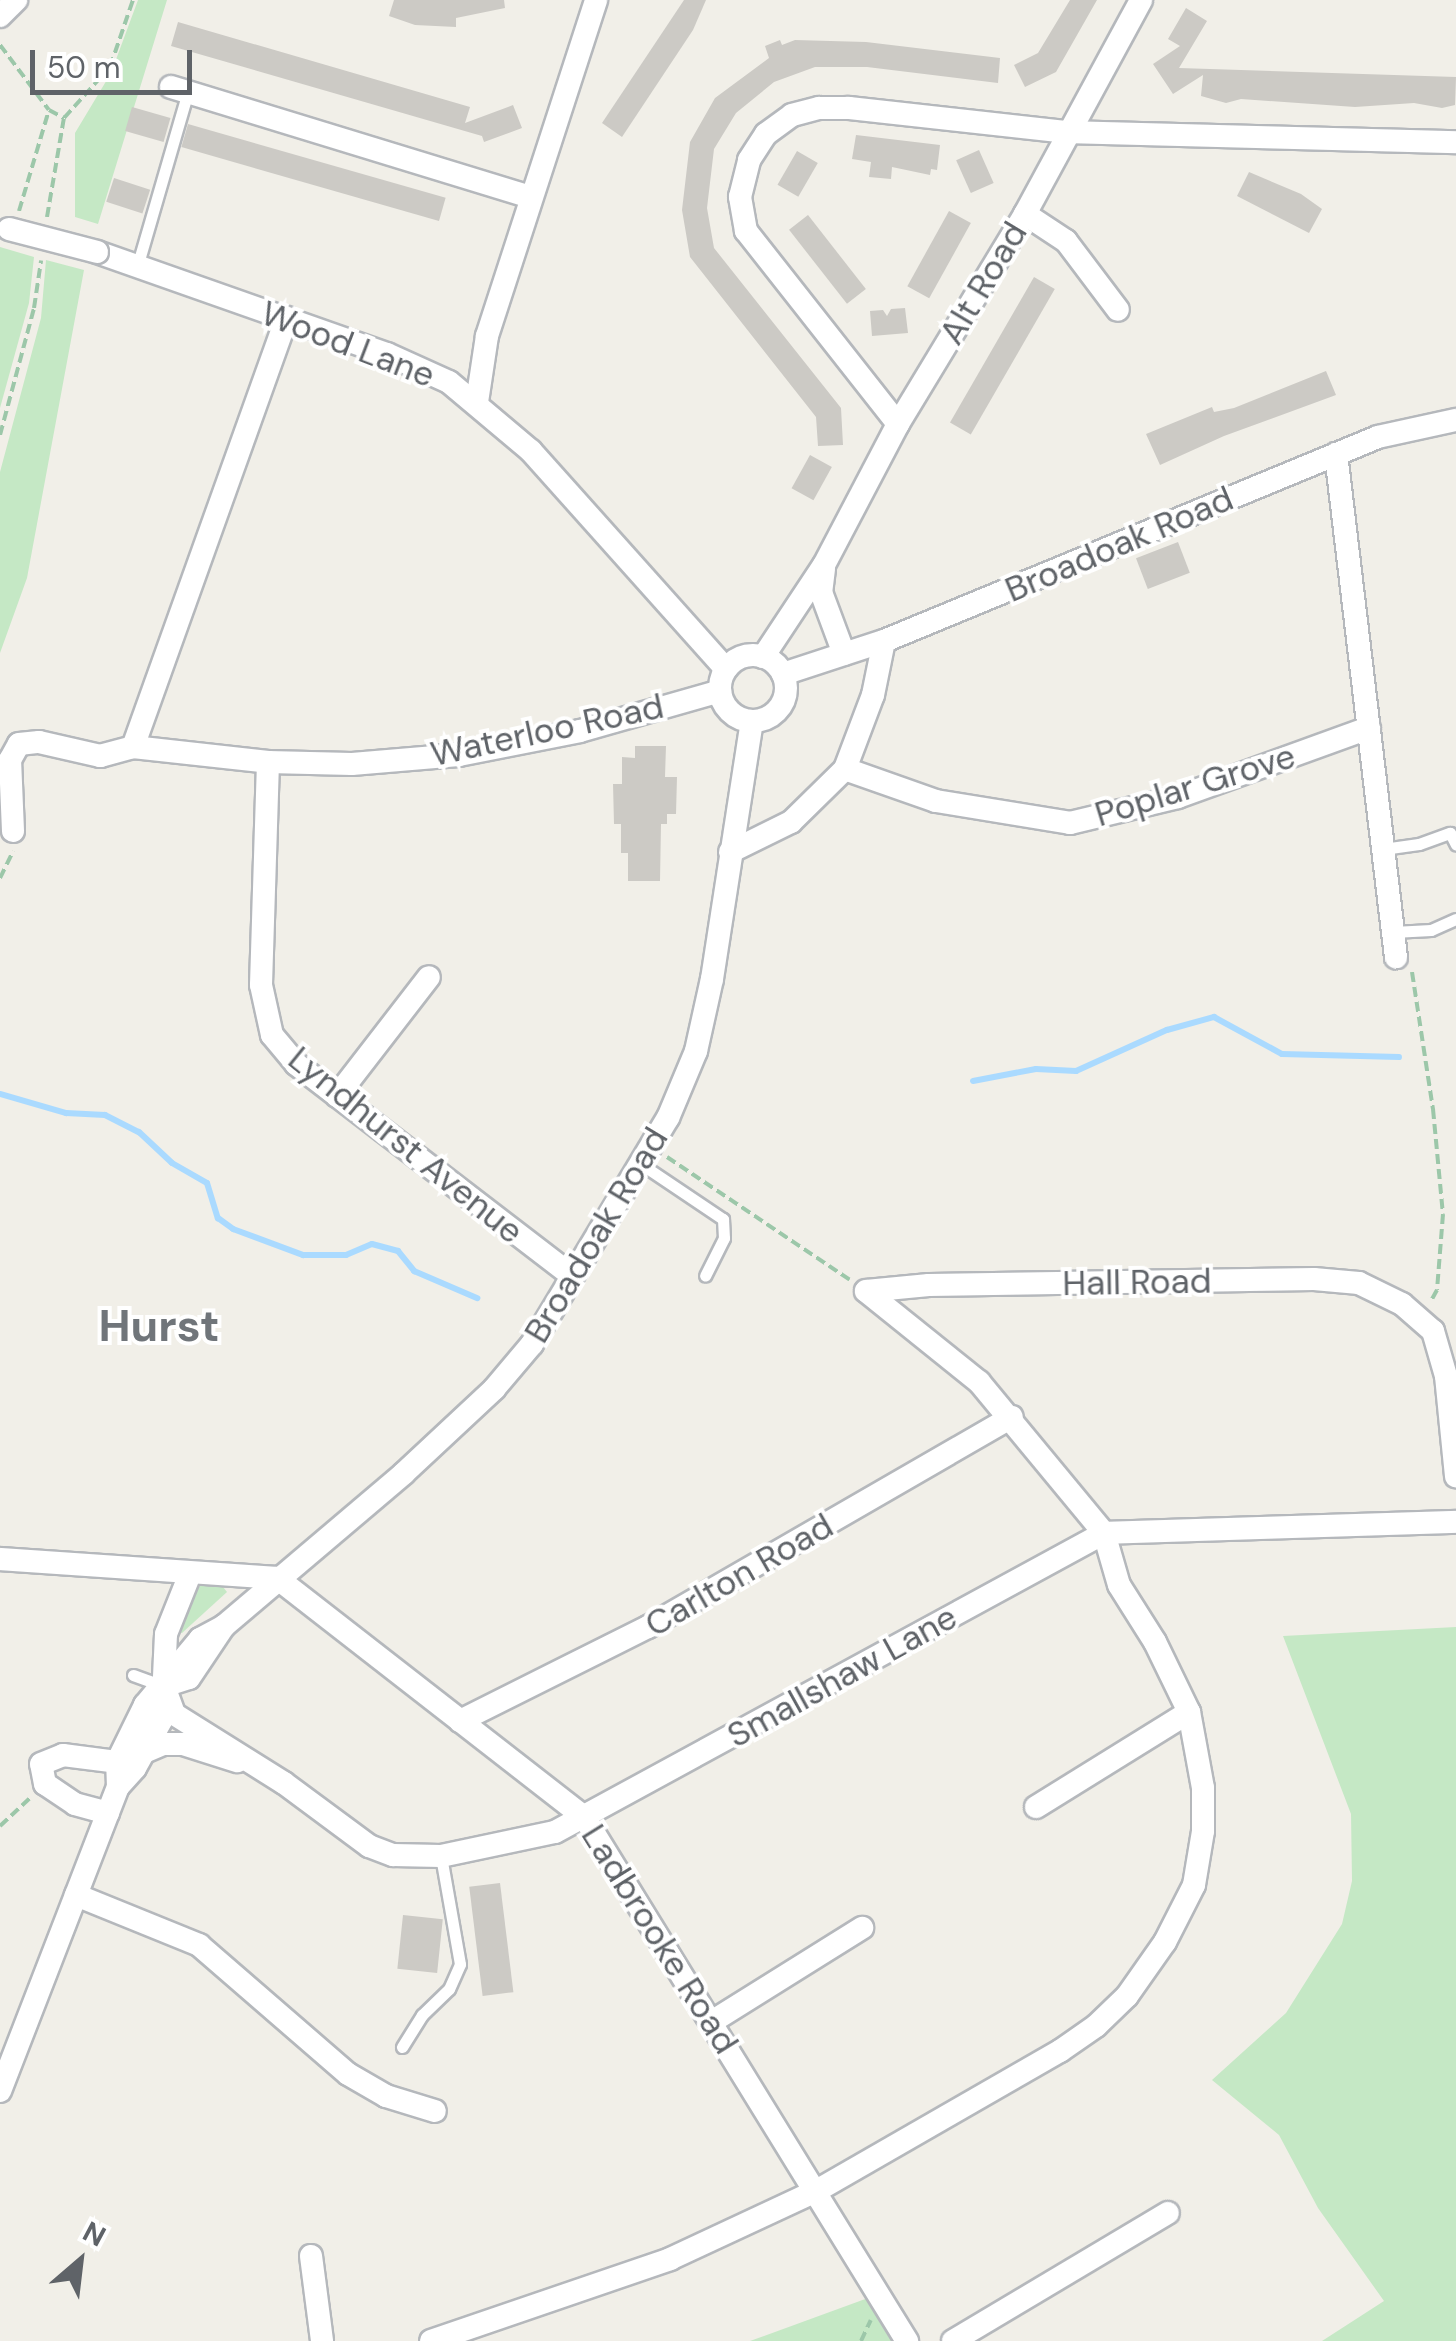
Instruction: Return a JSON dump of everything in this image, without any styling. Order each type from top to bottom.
[{"type":"street","points":[[0,16],[16,0]]},
{"type":"street","points":[[478,402],[487,336],[596,0]]},
{"type":"street","name":"Alt Road","points":[[762,657],[824,565],[898,424],[1025,214],[1066,132],[1141,0]]},
{"type":"street","points":[[179,89],[530,197]]},
{"type":"street","points":[[898,424],[746,231],[742,185],[756,147],[792,115],[819,108],[1066,132],[1456,142]]},
{"type":"street","points":[[1025,214],[1066,241],[1118,310]]},
{"type":"street","name":"Wood Lane","points":[[8,229],[97,252],[388,354],[449,382],[478,402],[531,450],[723,680]]},
{"type":"street","points":[[133,747],[286,318]]},
{"type":"street","name":"Broadoak Road","points":[[783,674],[884,641],[1378,436],[1456,420]]},
{"type":"street","points":[[1336,454],[1396,957]]},
{"type":"street","points":[[824,565],[821,592],[844,654]]},
{"type":"street","points":[[730,852],[791,822],[845,769],[873,695],[884,641]]},
{"type":"street","points":[[742,657],[762,657],[783,674],[785,696],[773,714],[752,721],[734,716],[723,680],[742,657]]},
{"type":"street","name":"Waterloo Road","points":[[13,831],[10,760],[19,744],[39,742],[100,756],[133,747],[268,762],[352,764],[459,755],[580,731],[723,680]]},
{"type":"street","name":"Broadoak Road","points":[[129,1753],[146,1704],[200,1639],[224,1626],[403,1474],[494,1389],[532,1344],[570,1274],[646,1155],[696,1051],[712,978],[752,721]]},
{"type":"street","name":"Poplar Grove","points":[[845,769],[936,801],[1070,823],[1178,797],[1369,728]]},
{"type":"street","name":"Lyndhurst Avenue","points":[[268,762],[261,985],[272,1035],[296,1064],[570,1274]]},
{"type":"street","points":[[338,1096],[429,977]]},
{"type":"street","name":"Hall Road","points":[[866,1291],[928,1285],[1314,1279],[1359,1283],[1411,1311]]},
{"type":"street","points":[[430,2341],[670,2259],[818,2190],[1060,2051],[1096,2026],[1127,1996],[1165,1942],[1194,1885],[1203,1831],[1203,1788],[1189,1712],[1154,1642],[1119,1585],[1104,1533],[1012,1417],[944,1349],[866,1291]]},
{"type":"street","points":[[1411,1311],[1433,1331],[1446,1376],[1456,1477]]},
{"type":"street","name":"Carlton Road","points":[[460,1721],[648,1627],[1012,1417]]},
{"type":"street","name":"Smallshaw Lane","points":[[164,1686],[174,1714],[260,1768],[369,1846],[392,1855],[441,1856],[555,1832],[1104,1533],[1456,1522]]},
{"type":"street","points":[[0,1559],[277,1578]]},
{"type":"street","points":[[164,1686],[166,1634],[190,1574]]},
{"type":"street","name":"Ladbrooke Road","points":[[277,1578],[584,1816],[818,2190],[907,2341]]},
{"type":"street","points":[[1036,1807],[1189,1712]]},
{"type":"street","name":"Smallshaw Lane","points":[[45,1784],[41,1764],[63,1755],[129,1753],[162,1744],[183,1744],[260,1768]]},
{"type":"street","points":[[0,2091],[129,1753]]},
{"type":"street","points":[[45,1784],[75,1804],[108,1813]]},
{"type":"street","points":[[76,1896],[198,1944],[348,2074],[386,2096],[436,2110]]},
{"type":"street","points":[[713,2021],[862,1928]]},
{"type":"street","points":[[953,2341],[1168,2213]]},
{"type":"street","points":[[311,2256],[322,2341]]},
{"type":"lane","points":[[138,267],[179,89]]},
{"type":"lane","points":[[1383,848],[1454,836]]},
{"type":"lane","points":[[1394,932],[1431,930],[1456,918]]},
{"type":"lane","points":[[646,1155],[723,1219],[724,1238],[705,1276]]},
{"type":"lane","points":[[133,1674],[164,1686]]},
{"type":"lane","points":[[402,2048],[422,2015],[449,1989],[460,1964],[441,1856]]},
{"type":"path","points":[[45,232],[64,118],[110,66],[133,0]]},
{"type":"path","points":[[0,44],[49,110],[64,118]]},
{"type":"path","points":[[8,229],[49,110]]},
{"type":"path","points":[[0,436],[34,308],[42,251]]},
{"type":"path","points":[[0,878],[16,842],[13,831]]},
{"type":"path","points":[[1396,957],[1410,962],[1433,1109],[1443,1214],[1438,1290],[1411,1311]]},
{"type":"path","points":[[646,1155],[866,1291]]},
{"type":"path","points":[[0,1826],[45,1784]]},
{"type":"green space","points":[[138,0],[167,0],[98,224],[75,217],[75,133],[111,73]]},
{"type":"green space","points":[[0,247],[34,257],[29,303],[0,408]]},
{"type":"green space","points":[[46,260],[84,270],[27,578],[0,653],[0,472],[41,318]]},
{"type":"green space","points":[[200,1585],[223,1587],[227,1592],[182,1633],[178,1632]]},
{"type":"green space","points":[[1456,1627],[1456,2341],[1322,2341],[1384,2301],[1318,2208],[1279,2135],[1212,2080],[1286,2013],[1342,1924],[1352,1881],[1351,1814],[1283,1636]]},
{"type":"green space","points":[[868,2298],[893,2341],[750,2341]]},
{"type":"building","points":[[394,0],[504,0],[505,8],[456,18],[456,27],[415,25],[389,16]]},
{"type":"building","points":[[684,0],[706,0],[693,30],[622,137],[602,123]]},
{"type":"building","points":[[1070,0],[1097,0],[1056,72],[1025,87],[1014,65],[1038,53]]},
{"type":"building","points":[[1186,8],[1207,21],[1179,68],[1456,77],[1455,105],[1355,107],[1241,99],[1226,103],[1201,96],[1203,75],[1173,94],[1153,64],[1180,46],[1168,39]]},
{"type":"building","points":[[178,22],[470,107],[465,123],[513,105],[522,128],[484,142],[482,136],[171,46]]},
{"type":"building","points":[[780,40],[782,45],[795,40],[866,42],[1000,58],[998,83],[867,67],[815,67],[774,82],[736,113],[714,149],[707,208],[714,248],[841,408],[843,445],[818,446],[816,417],[690,257],[682,210],[690,142],[715,98],[769,58],[765,46]]},
{"type":"building","points":[[132,107],[170,118],[164,142],[125,131]]},
{"type":"building","points":[[188,124],[446,198],[439,221],[181,147]]},
{"type":"building","points":[[856,135],[940,145],[937,170],[931,169],[930,175],[892,167],[891,179],[869,177],[871,162],[852,159]]},
{"type":"building","points":[[979,150],[994,183],[971,193],[956,160]]},
{"type":"building","points":[[797,151],[818,163],[798,197],[778,185]]},
{"type":"building","points":[[1249,172],[1301,194],[1322,209],[1309,233],[1237,196]]},
{"type":"building","points":[[114,178],[150,190],[142,214],[106,202]]},
{"type":"building","points":[[949,211],[971,223],[929,298],[907,286]]},
{"type":"building","points":[[808,215],[866,289],[847,304],[789,230]]},
{"type":"building","points":[[1034,277],[1055,289],[971,434],[950,422]]},
{"type":"building","points":[[905,308],[908,333],[872,336],[870,311],[883,310],[887,316],[891,309]]},
{"type":"building","points":[[1326,371],[1336,395],[1224,436],[1160,465],[1146,434],[1212,407],[1214,412],[1234,408]]},
{"type":"building","points":[[810,455],[832,467],[813,500],[792,488]]},
{"type":"building","points":[[1178,542],[1190,573],[1148,589],[1136,558]]},
{"type":"building","points":[[635,746],[666,746],[665,777],[677,777],[676,814],[667,814],[667,824],[661,824],[660,881],[628,881],[628,853],[621,853],[621,824],[614,824],[613,784],[622,784],[622,757],[635,758]]},
{"type":"building","points":[[500,1883],[513,1992],[483,1996],[469,1887]]},
{"type":"building","points":[[403,1915],[443,1919],[437,1973],[397,1969]]},
{"type":"waterway","points":[[973,1081],[1036,1069],[1076,1071],[1167,1030],[1214,1017],[1282,1054],[1399,1057]]},
{"type":"waterway","points":[[0,1094],[66,1113],[105,1115],[139,1132],[172,1163],[207,1183],[218,1218],[233,1229],[303,1255],[346,1255],[372,1244],[398,1251],[414,1271],[477,1298]]},
{"type":"district","name":"Hurst","points":[[159,1326]]}]
